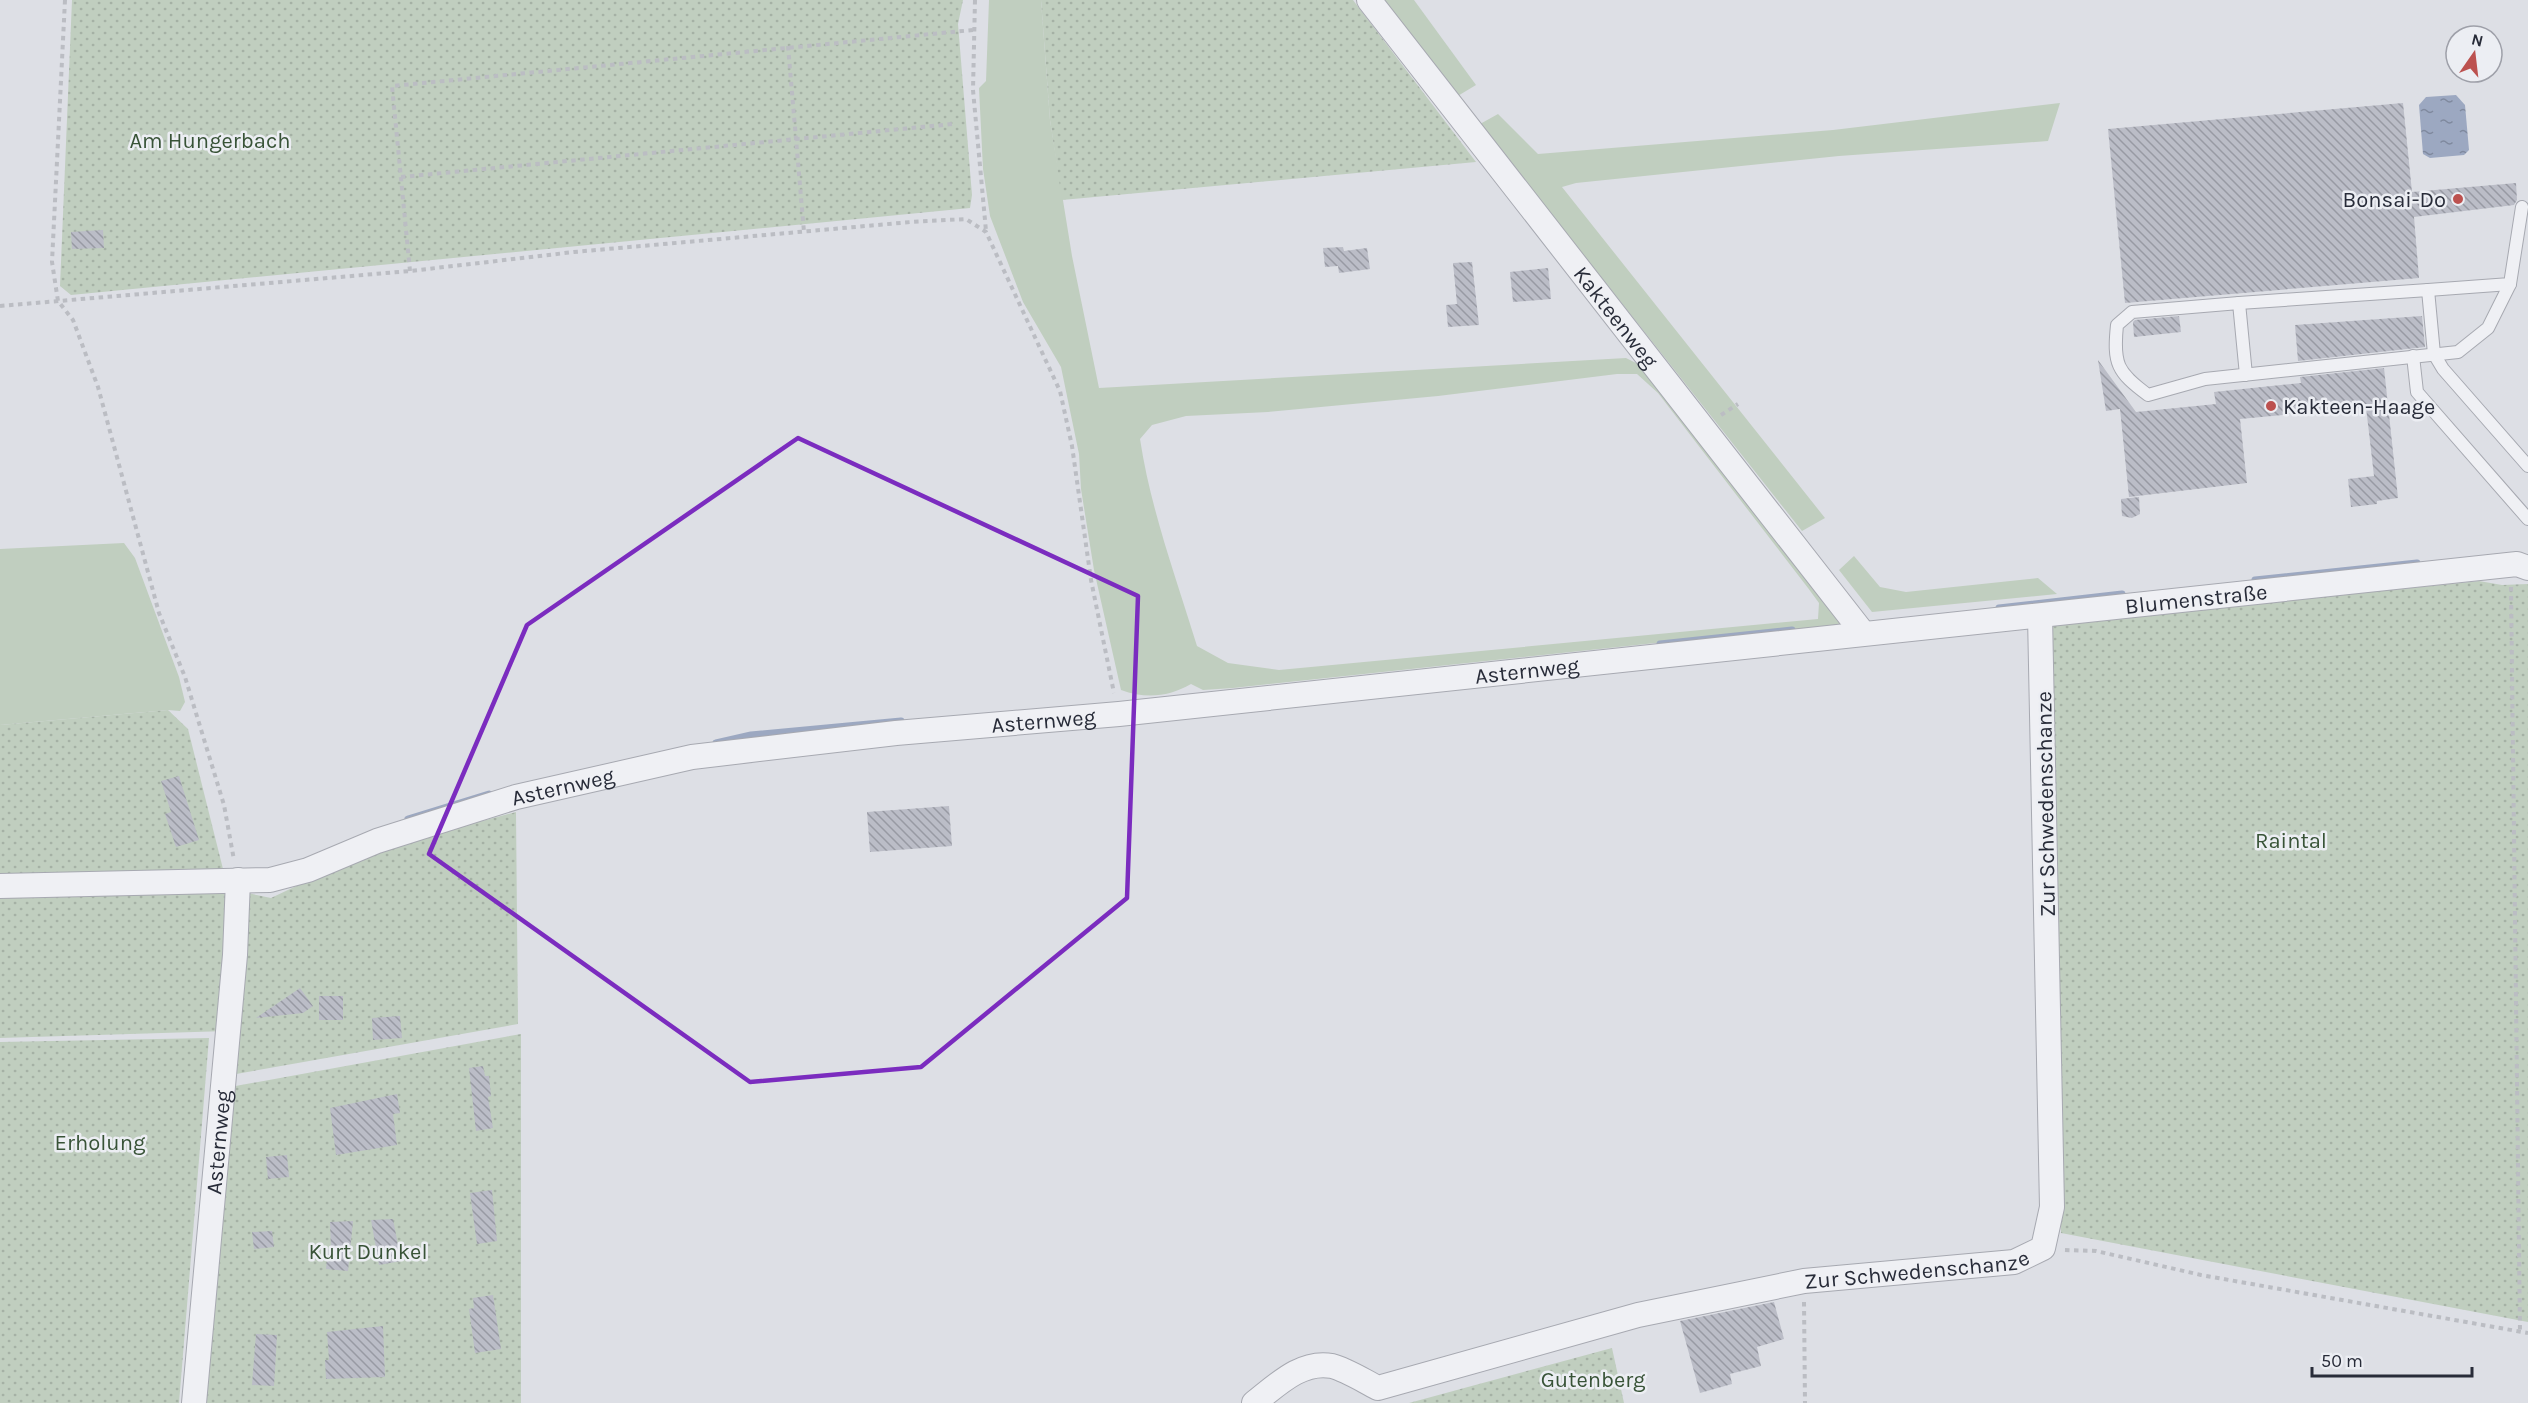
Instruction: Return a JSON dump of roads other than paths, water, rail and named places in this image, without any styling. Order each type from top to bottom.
[{"type":"street","name":"Kakteenweg","points":[[1369,0],[1863,633]]},
{"type":"street","name":"Blumenstraße","points":[[1863,633],[2523,566]]},
{"type":"street","name":"Zur Schwedenschanze","points":[[1254,1403],[1289,1376],[1309,1366],[1332,1366],[1378,1388],[1638,1315],[1804,1281],[2014,1262],[2043,1248],[2052,1207],[2040,616]]},
{"type":"street","name":"Asternweg","points":[[0,886],[270,880],[308,870],[377,841],[516,797],[692,757],[896,733],[1119,714],[1863,633]]},
{"type":"street","name":"Asternweg","points":[[194,1403],[235,956],[238,880]]},
{"type":"lane","points":[[2510,284],[2132,312],[2117,325],[2114,350],[2123,376],[2148,395],[2205,379],[2458,352],[2488,328],[2510,284],[2522,207]]},
{"type":"lane","points":[[2428,290],[2434,354],[2443,369],[2528,466]]},
{"type":"lane","points":[[2239,303],[2246,375]]},
{"type":"lane","points":[[2413,356],[2417,392],[2528,519]]},
{"type":"water","points":[[2456,95],[2465,105],[2469,150],[2464,155],[2430,158],[2423,154],[2419,105],[2426,97]]},
{"type":"waterway","points":[[2255,580],[2417,563]]},
{"type":"waterway","points":[[1999,608],[2122,594]]},
{"type":"waterway","points":[[1660,644],[1792,630]]},
{"type":"waterway","points":[[716,743],[751,735],[901,721]]},
{"type":"waterway","points":[[408,819],[489,794]]},
{"type":"place","name":"Bonsai-Do","points":[[2458,199]]},
{"type":"place","name":"Kakteen-Haage","points":[[2271,406]]},
{"type":"park label","name":"Am Hungerbach","points":[[210,140]]},
{"type":"park label","name":"Raintal","points":[[2291,840]]},
{"type":"park label","name":"Erholung","points":[[100,1142]]},
{"type":"park label","name":"Kurt Dunkel","points":[[368,1251]]},
{"type":"park label","name":"Gutenberg","points":[[1593,1379]]}]
